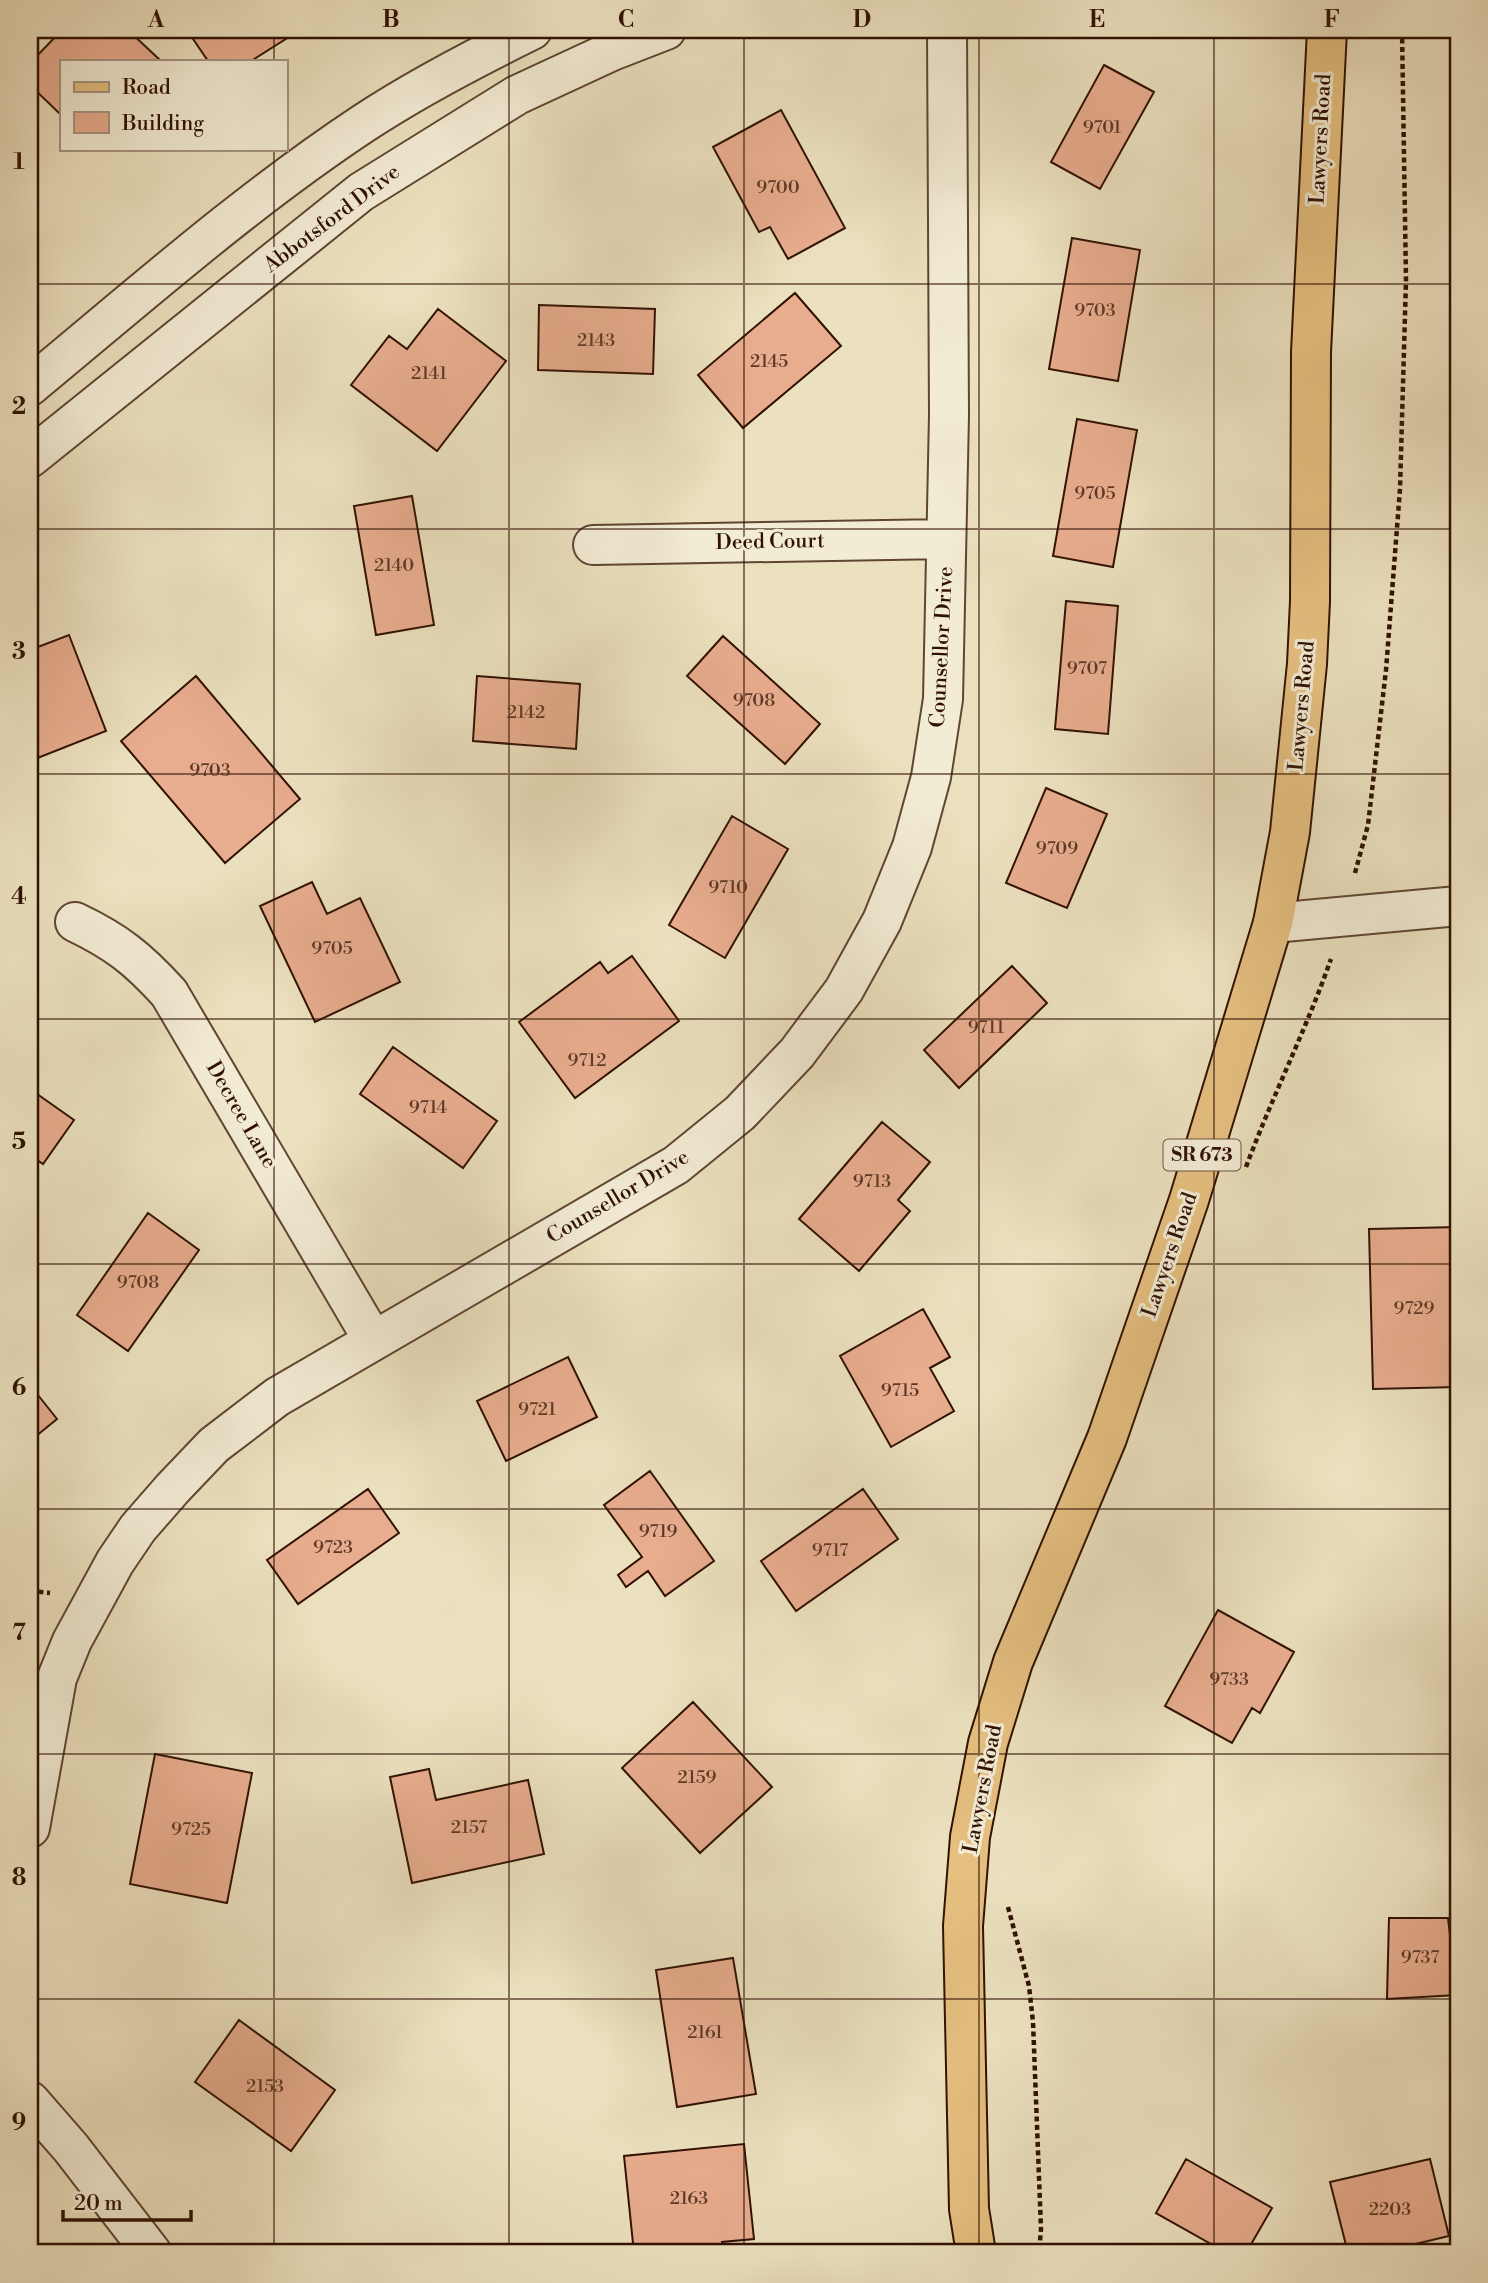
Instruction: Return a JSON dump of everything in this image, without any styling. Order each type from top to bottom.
[{"type":"main road","name":"Lawyers Road","points":[[976,2253],[969,2209],[963,1926],[970,1837],[988,1742],[1013,1662],[1107,1438],[1189,1200],[1273,923],[1290,832],[1307,664],[1310,601],[1311,352],[1327,30]]},
{"type":"street","points":[[30,386],[254,203],[365,122],[476,58],[532,30]]},
{"type":"street","name":"Abbotsford Drive","points":[[30,458],[362,192],[517,94],[666,30]]},
{"type":"street","name":"Counsellor Drive","points":[[30,1828],[57,1678],[72,1641],[97,1592],[138,1528],[214,1445],[277,1397],[676,1165],[740,1113],[797,1053],[844,990],[882,920],[912,847],[931,778],[943,699],[948,415],[947,30]]},
{"type":"street","name":"Deed Court","points":[[593,545],[946,539]]},
{"type":"street","points":[[1273,923],[1458,906]]},
{"type":"street","name":"Decree Lane","points":[[75,922],[103,936],[140,961],[169,993],[373,1340]]},
{"type":"street","points":[[30,2101],[71,2148],[152,2253]]},
{"type":"path","points":[[30,1591],[50,1593]]},
{"type":"building","points":[[62,30],[128,30],[160,60],[60,60],[60,114],[30,85],[30,63]]},
{"type":"building","points":[[187,30],[300,30],[253,60],[207,60]]},
{"type":"building","points":[[1104,65],[1154,92],[1100,189],[1051,162]]},
{"type":"building","points":[[781,110],[845,228],[788,259],[770,227],[759,232],[713,147]]},
{"type":"building","points":[[1072,238],[1140,250],[1118,381],[1049,369]]},
{"type":"building","points":[[795,293],[841,346],[743,428],[698,375]]},
{"type":"building","points":[[539,305],[655,309],[653,374],[538,370]]},
{"type":"building","points":[[438,309],[506,361],[437,451],[351,385],[389,336],[407,349]]},
{"type":"building","points":[[1077,419],[1137,430],[1113,567],[1053,556]]},
{"type":"building","points":[[412,496],[434,625],[376,635],[354,506]]},
{"type":"building","points":[[1066,601],[1118,606],[1108,734],[1055,729]]},
{"type":"building","points":[[69,635],[106,731],[30,761],[30,650]]},
{"type":"building","points":[[723,636],[820,724],[785,764],[687,676]]},
{"type":"building","points":[[196,676],[300,799],[225,863],[121,741]]},
{"type":"building","points":[[477,676],[580,684],[576,749],[473,741]]},
{"type":"building","points":[[1046,788],[1107,814],[1067,908],[1006,883]]},
{"type":"building","points":[[732,816],[788,849],[725,958],[669,925]]},
{"type":"building","points":[[312,882],[327,914],[360,898],[400,982],[315,1022],[260,906]]},
{"type":"building","points":[[632,956],[679,1021],[575,1098],[519,1022],[600,962],[608,973]]},
{"type":"building","points":[[1012,966],[1047,1003],[959,1088],[924,1050]]},
{"type":"building","points":[[393,1047],[497,1121],[463,1168],[360,1094]]},
{"type":"building","points":[[30,1089],[74,1120],[43,1164],[30,1155]]},
{"type":"building","points":[[882,1122],[930,1162],[898,1200],[910,1211],[859,1271],[799,1219]]},
{"type":"building","points":[[148,1213],[199,1250],[128,1351],[77,1315]]},
{"type":"building","points":[[1458,1227],[1458,1387],[1373,1389],[1369,1229]]},
{"type":"building","points":[[923,1309],[950,1357],[930,1368],[954,1411],[891,1447],[840,1356]]},
{"type":"building","points":[[568,1357],[597,1417],[506,1461],[477,1401]]},
{"type":"building","points":[[30,1385],[57,1419],[30,1441]]},
{"type":"building","points":[[650,1471],[714,1561],[665,1596],[648,1571],[626,1587],[618,1575],[642,1557],[604,1505]]},
{"type":"building","points":[[368,1489],[399,1533],[298,1604],[267,1560]]},
{"type":"building","points":[[863,1489],[898,1539],[796,1611],[761,1561]]},
{"type":"building","points":[[1218,1610],[1294,1652],[1260,1713],[1252,1708],[1232,1743],[1165,1706]]},
{"type":"building","points":[[693,1702],[772,1787],[700,1853],[622,1768]]},
{"type":"building","points":[[155,1754],[252,1773],[227,1903],[130,1884]]},
{"type":"building","points":[[429,1769],[436,1800],[528,1780],[544,1854],[412,1883],[390,1777]]},
{"type":"building","points":[[1389,1918],[1448,1918],[1457,1995],[1387,1999]]},
{"type":"building","points":[[733,1958],[756,2094],[677,2107],[656,1970]]},
{"type":"building","points":[[239,2020],[335,2090],[291,2151],[195,2082]]},
{"type":"building","points":[[744,2144],[754,2239],[722,2242],[723,2253],[634,2253],[624,2156]]},
{"type":"building","points":[[1186,2159],[1272,2208],[1246,2253],[1227,2253],[1156,2213]]},
{"type":"building","points":[[1430,2159],[1449,2236],[1378,2253],[1348,2253],[1330,2182]]}]
